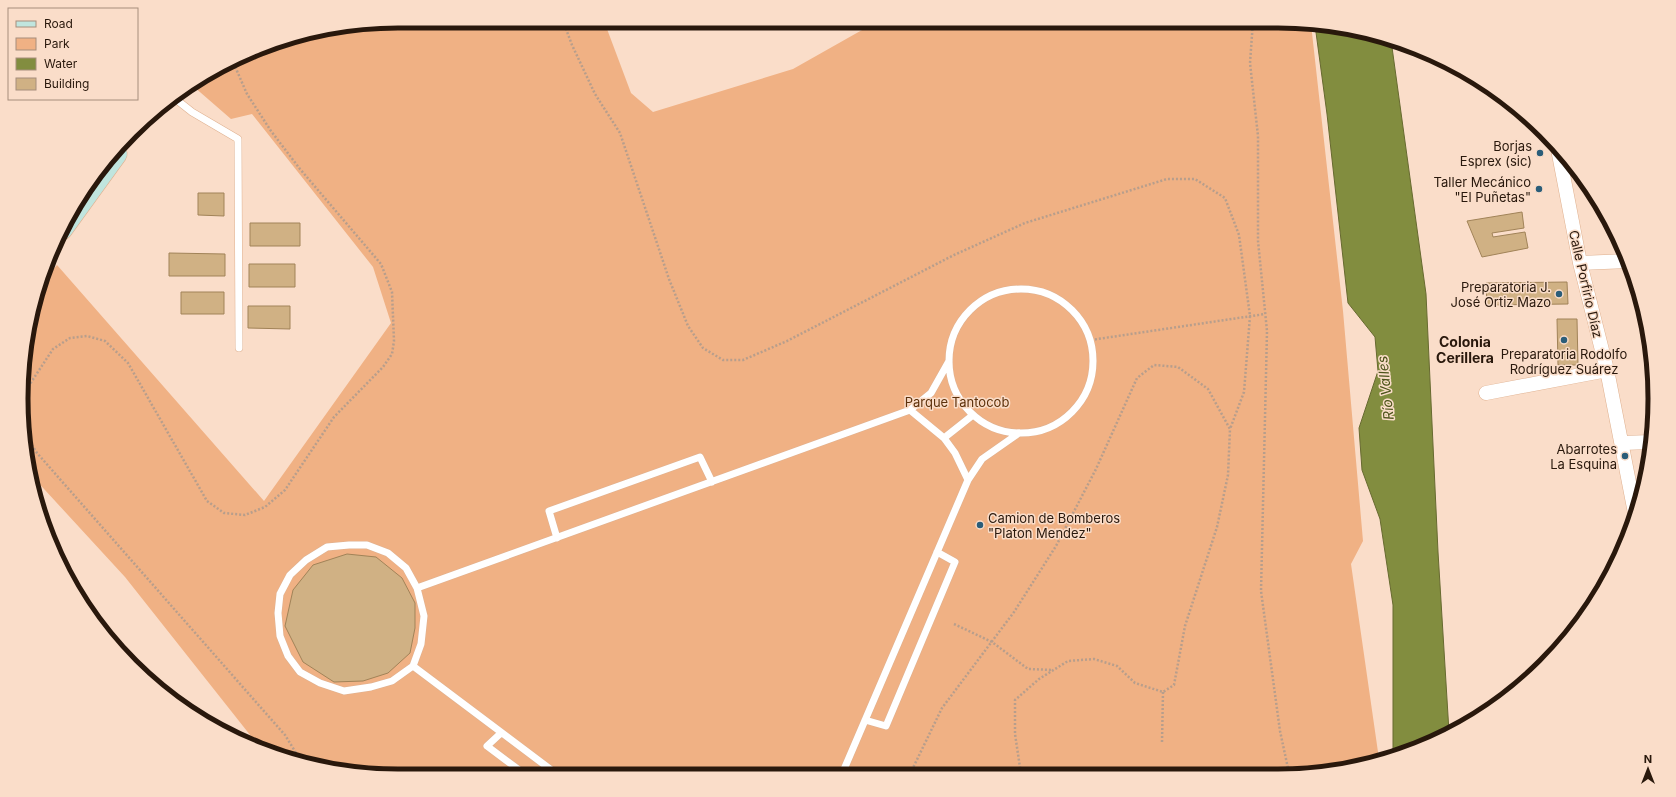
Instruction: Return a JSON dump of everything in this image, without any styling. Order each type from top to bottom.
[{"type":"street","name":"Calle Porfirio Díaz","points":[[1560,159],[1580,263],[1607,370],[1633,501]]},
{"type":"street","points":[[1580,263],[1622,261]]},
{"type":"street","points":[[1486,393],[1607,370]]},
{"type":"street","points":[[1622,443],[1645,442]]},
{"type":"lane","points":[[178,101],[192,112],[238,139],[239,348]]},
{"type":"lane","points":[[1022,288],[1045,292],[1065,303],[1081,319],[1091,340],[1094,362],[1090,385],[1079,405],[1062,420],[1042,430],[1019,433],[994,428],[973,415],[957,396],[949,372],[949,347],[959,323],[975,304],[997,292],[1022,288]]},
{"type":"lane","points":[[417,588],[910,410],[931,393],[949,361]]},
{"type":"lane","points":[[910,410],[944,438],[954,453],[968,480]]},
{"type":"lane","points":[[944,438],[973,415]]},
{"type":"lane","points":[[844,769],[968,480],[982,460],[1019,433]]},
{"type":"lane","points":[[556,538],[549,511],[700,457],[712,482]]},
{"type":"lane","points":[[367,545],[388,553],[406,568],[417,588],[424,616],[421,644],[413,666],[392,681],[370,687],[344,691],[320,683],[300,672],[288,656],[280,636],[278,613],[280,594],[290,575],[306,560],[327,547],[367,545]]},
{"type":"lane","points":[[865,720],[886,726],[955,562],[937,552]]},
{"type":"lane","points":[[413,666],[550,769]]},
{"type":"lane","points":[[501,732],[487,746],[518,769]]},
{"type":"path","points":[[566,28],[595,94],[620,133],[669,279],[688,326],[703,348],[723,360],[744,360],[787,341],[954,255],[1025,223],[1167,179],[1195,179],[1225,198],[1239,235],[1250,316],[1244,392],[1230,429],[1228,475],[1217,527],[1185,626],[1174,685],[1163,692]]},
{"type":"path","points":[[1252,28],[1250,63],[1258,136],[1258,241],[1267,331],[1261,591],[1280,731],[1289,769]]},
{"type":"path","points":[[28,386],[53,349],[70,338],[87,336],[105,341],[128,364],[207,501],[224,513],[245,515],[265,507],[285,490],[334,417],[383,367],[392,354],[394,341],[392,292],[381,264],[300,170],[271,131],[247,94],[235,66]]},
{"type":"path","points":[[1091,340],[1265,314]]},
{"type":"path","points":[[912,769],[942,708],[1014,612],[1056,546],[1096,469],[1137,378],[1154,364],[1178,367],[1208,390],[1230,429]]},
{"type":"path","points":[[31,444],[37,453],[285,735],[297,754]]},
{"type":"path","points":[[954,624],[992,642],[1028,669],[1053,670]]},
{"type":"path","points":[[1020,769],[1015,734],[1015,700],[1039,680],[1068,661],[1094,659],[1117,666],[1135,683],[1163,692]]},
{"type":"path","points":[[1162,742],[1163,692]]},
{"type":"green space","name":"Parque Tantocob","points":[[607,28],[631,93],[653,112],[793,69],[866,28],[1278,28],[1312,30],[1343,311],[1363,541],[1351,564],[1378,754],[1350,762],[1326,766],[1278,769],[398,769],[350,766],[326,762],[279,749],[254,739],[125,577],[38,482],[31,447],[28,398],[31,350],[35,326],[48,279],[50,272],[57,265],[264,501],[391,323],[373,267],[252,114],[231,119],[196,88],[235,66],[279,48],[326,35],[374,29]]},
{"type":"water","name":"Río Valles","points":[[1316,30],[1350,35],[1392,47],[1426,294],[1438,552],[1449,727],[1419,741],[1393,750],[1393,605],[1380,519],[1362,470],[1359,428],[1378,371],[1375,337],[1348,303],[1327,114]]},
{"type":"building","points":[[198,193],[224,193],[224,216],[198,215]]},
{"type":"building","points":[[1522,212],[1524,228],[1492,233],[1493,237],[1525,232],[1528,248],[1482,257],[1467,221]]},
{"type":"building","points":[[250,223],[300,223],[300,246],[250,246]]},
{"type":"building","points":[[169,253],[225,254],[225,276],[169,276]]},
{"type":"building","points":[[249,264],[295,264],[295,287],[249,287]]},
{"type":"building","points":[[1567,282],[1568,304],[1487,305],[1486,283]]},
{"type":"building","points":[[181,292],[224,292],[224,314],[181,314]]},
{"type":"building","points":[[248,306],[290,306],[290,329],[248,328]]},
{"type":"building","points":[[1557,319],[1577,319],[1578,365],[1558,365]]},
{"type":"building","points":[[347,554],[376,557],[402,578],[415,603],[415,628],[410,653],[388,673],[363,681],[334,682],[303,662],[285,626],[293,590],[313,565]]},
{"type":"place","name":"Borjas Esprex (sic)","points":[[1540,153]]},
{"type":"place","name":"Taller Mecánico \"El Puñetas\"","points":[[1539,189]]},
{"type":"place","name":"Preparatoria J. José Ortiz Mazo","points":[[1559,294]]},
{"type":"place","name":"Preparatoria Rodolfo Rodríguez Suárez","points":[[1564,340]]},
{"type":"place","name":"Abarrotes La Esquina","points":[[1625,456]]},
{"type":"place","name":"Camion de Bomberos \"Platon Mendez\"","points":[[980,525]]},
{"type":"district","name":"Colonia Cerillera","points":[[1465,350]]}]
